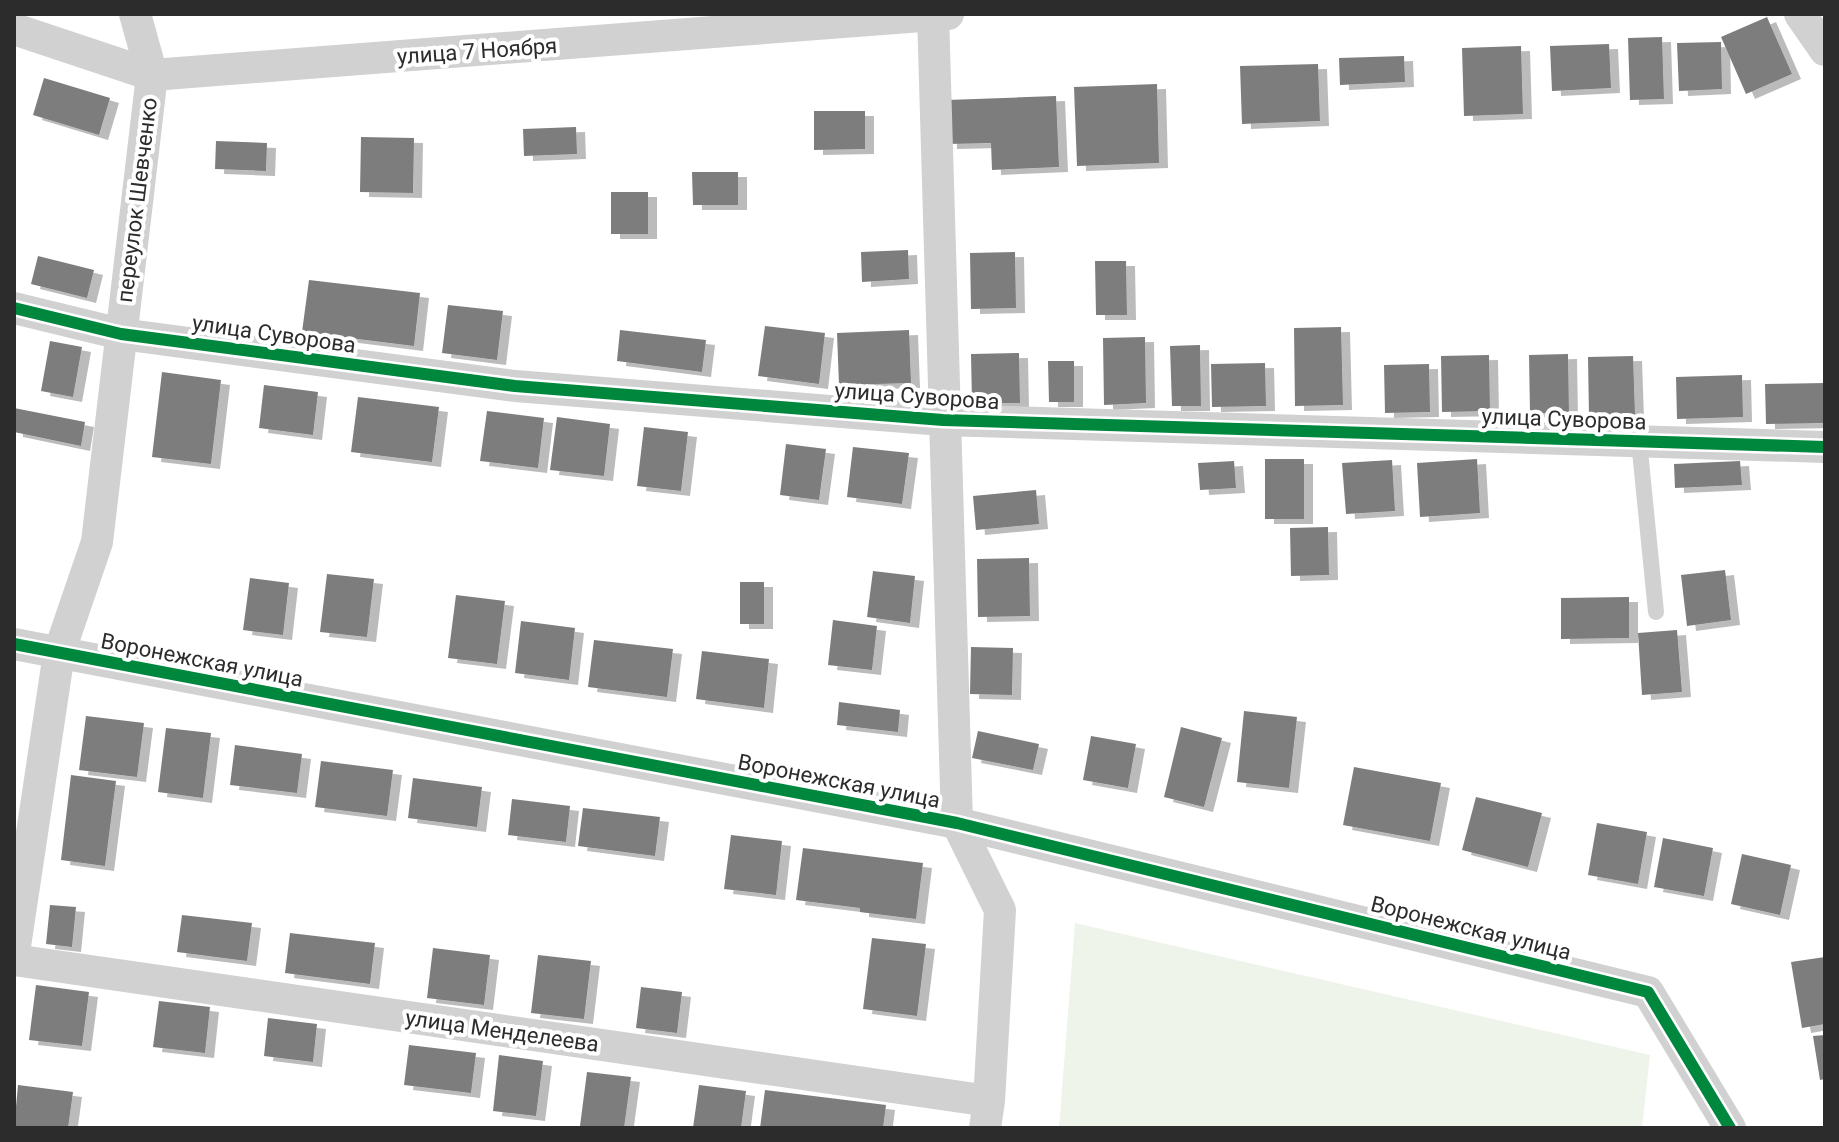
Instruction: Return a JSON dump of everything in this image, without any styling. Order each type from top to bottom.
[{"type":"street","name":"переулок Шевченко","points":[[14,953],[59,653],[97,542],[152,75],[135,14]]},
{"type":"street","points":[[1800,14],[1825,50]]},
{"type":"street","name":"улица 7 Ноября","points":[[14,29],[152,75],[938,15]]},
{"type":"street","points":[[938,15],[943,420],[957,823],[1000,910],[987,1115]]},
{"type":"street","name":"улица Суворова","points":[[14,308],[121,334],[515,386],[943,420],[1825,447]]},
{"type":"street","name":"Воронежская улица","points":[[14,644],[957,823],[1648,992],[1730,1128]]},
{"type":"street","name":"улица Менделеева","points":[[14,960],[987,1115]]},
{"type":"lane","points":[[1639,441],[1656,612]]},
{"type":"shaded area","points":[[1075,923],[1650,1055],[1642,1128],[1059,1128]]},
{"type":"building","points":[[1767,17],[1792,74],[1746,94],[1721,37]]},
{"type":"building","points":[[1662,37],[1664,99],[1630,100],[1628,38]]},
{"type":"building","points":[[1721,42],[1722,89],[1679,91],[1677,43]]},
{"type":"building","points":[[1609,44],[1611,88],[1552,91],[1550,46]]},
{"type":"building","points":[[1521,46],[1523,114],[1464,116],[1462,48]]},
{"type":"building","points":[[1404,56],[1405,82],[1340,85],[1339,58]]},
{"type":"building","points":[[1318,64],[1320,121],[1242,124],[1240,66]]},
{"type":"building","points":[[44,78],[110,98],[99,135],[33,115]]},
{"type":"building","points":[[1157,84],[1159,163],[1077,166],[1074,87]]},
{"type":"building","points":[[1056,96],[1059,167],[992,170],[991,143],[948,144],[947,100]]},
{"type":"building","points":[[814,111],[865,111],[865,149],[814,150]]},
{"type":"building","points":[[576,127],[577,154],[524,156],[523,129]]},
{"type":"building","points":[[361,137],[414,138],[413,193],[360,192]]},
{"type":"building","points":[[216,141],[267,143],[266,171],[215,169]]},
{"type":"building","points":[[692,172],[738,172],[738,205],[693,205]]},
{"type":"building","points":[[611,192],[648,192],[648,234],[611,234]]},
{"type":"building","points":[[908,250],[909,279],[862,282],[861,252]]},
{"type":"building","points":[[1015,252],[1016,308],[971,309],[970,253]]},
{"type":"building","points":[[38,256],[94,270],[87,298],[31,284]]},
{"type":"building","points":[[1095,261],[1126,261],[1127,315],[1096,315]]},
{"type":"building","points":[[309,280],[420,293],[414,346],[302,332]]},
{"type":"building","points":[[448,305],[503,311],[497,360],[442,353]]},
{"type":"building","points":[[765,326],[825,333],[819,384],[758,376]]},
{"type":"building","points":[[1341,327],[1343,405],[1295,406],[1294,328]]},
{"type":"building","points":[[620,330],[706,340],[702,372],[617,361]]},
{"type":"building","points":[[909,330],[911,383],[839,385],[837,333]]},
{"type":"building","points":[[1145,337],[1146,403],[1104,405],[1103,338]]},
{"type":"building","points":[[50,341],[82,347],[73,397],[41,391]]},
{"type":"building","points":[[1200,345],[1201,406],[1172,406],[1170,346]]},
{"type":"building","points":[[1019,353],[1020,403],[972,403],[971,354]]},
{"type":"building","points":[[1568,354],[1569,413],[1530,413],[1529,355]]},
{"type":"building","points":[[1489,355],[1490,411],[1442,412],[1441,356]]},
{"type":"building","points":[[1633,356],[1635,414],[1589,416],[1588,357]]},
{"type":"building","points":[[1048,361],[1074,361],[1074,402],[1049,402]]},
{"type":"building","points":[[1265,363],[1266,406],[1212,407],[1211,364]]},
{"type":"building","points":[[1429,364],[1430,412],[1385,413],[1384,365]]},
{"type":"building","points":[[162,372],[221,380],[211,464],[152,457]]},
{"type":"building","points":[[1742,375],[1743,417],[1677,419],[1676,377]]},
{"type":"building","points":[[1825,383],[1825,423],[1766,424],[1765,384]]},
{"type":"building","points":[[264,385],[318,392],[313,435],[259,428]]},
{"type":"building","points":[[358,397],[439,407],[432,462],[351,452]]},
{"type":"building","points":[[14,408],[85,422],[81,446],[14,432]]},
{"type":"building","points":[[487,411],[544,418],[538,468],[480,461]]},
{"type":"building","points":[[557,417],[610,424],[604,476],[550,470]]},
{"type":"building","points":[[644,427],[688,432],[681,491],[637,486]]},
{"type":"building","points":[[786,444],[826,449],[819,500],[780,495]]},
{"type":"building","points":[[853,447],[909,453],[902,504],[847,497]]},
{"type":"building","points":[[1265,459],[1304,459],[1304,519],[1265,519]]},
{"type":"building","points":[[1477,459],[1480,513],[1420,517],[1417,463]]},
{"type":"building","points":[[1392,460],[1395,511],[1346,514],[1342,463]]},
{"type":"building","points":[[1234,461],[1236,488],[1200,490],[1198,463]]},
{"type":"building","points":[[1740,461],[1742,485],[1675,488],[1674,464]]},
{"type":"building","points":[[1036,490],[1039,524],[976,530],[973,496]]},
{"type":"building","points":[[1328,527],[1329,575],[1291,576],[1290,528]]},
{"type":"building","points":[[1029,558],[1030,616],[978,617],[977,559]]},
{"type":"building","points":[[1725,570],[1731,620],[1687,626],[1681,575]]},
{"type":"building","points":[[873,571],[915,576],[910,623],[867,617]]},
{"type":"building","points":[[327,574],[374,579],[367,637],[320,632]]},
{"type":"building","points":[[250,578],[289,583],[283,635],[243,630]]},
{"type":"building","points":[[740,582],[764,582],[764,624],[740,624]]},
{"type":"building","points":[[456,595],[505,601],[497,664],[448,658]]},
{"type":"building","points":[[1629,597],[1629,638],[1561,639],[1561,598]]},
{"type":"building","points":[[833,620],[877,626],[872,670],[828,665]]},
{"type":"building","points":[[521,621],[575,628],[569,680],[515,673]]},
{"type":"building","points":[[1677,630],[1682,692],[1642,695],[1638,633]]},
{"type":"building","points":[[594,640],[673,649],[667,697],[588,687]]},
{"type":"building","points":[[971,647],[1013,648],[1012,695],[970,694]]},
{"type":"building","points":[[702,651],[769,659],[764,708],[696,699]]},
{"type":"building","points":[[839,702],[900,710],[898,732],[837,725]]},
{"type":"building","points":[[1244,711],[1297,717],[1289,788],[1237,782]]},
{"type":"building","points":[[86,716],[144,723],[137,777],[79,770]]},
{"type":"building","points":[[1181,727],[1222,738],[1204,807],[1164,797]]},
{"type":"building","points":[[166,728],[211,733],[203,798],[158,792]]},
{"type":"building","points":[[978,731],[1039,744],[1033,770],[972,758]]},
{"type":"building","points":[[1091,736],[1136,744],[1128,788],[1083,780]]},
{"type":"building","points":[[235,745],[302,754],[297,793],[230,785]]},
{"type":"building","points":[[321,761],[393,770],[387,816],[315,807]]},
{"type":"building","points":[[1354,767],[1441,783],[1430,841],[1343,825]]},
{"type":"building","points":[[71,775],[116,781],[105,866],[61,860]]},
{"type":"building","points":[[413,778],[482,787],[477,827],[408,818]]},
{"type":"building","points":[[1476,797],[1542,813],[1528,867],[1462,850]]},
{"type":"building","points":[[512,799],[570,806],[566,842],[508,835]]},
{"type":"building","points":[[583,808],[660,817],[655,856],[578,846]]},
{"type":"building","points":[[1597,823],[1647,832],[1638,884],[1588,875]]},
{"type":"building","points":[[731,835],[782,841],[776,895],[724,889]]},
{"type":"building","points":[[1663,838],[1713,848],[1704,896],[1654,887]]},
{"type":"building","points":[[803,848],[923,863],[916,919],[796,900]]},
{"type":"building","points":[[1742,854],[1791,865],[1780,915],[1731,904]]},
{"type":"building","points":[[50,905],[76,907],[72,947],[46,944]]},
{"type":"building","points":[[182,915],[252,923],[247,961],[177,952]]},
{"type":"building","points":[[290,933],[375,943],[370,984],[285,973]]},
{"type":"building","points":[[872,938],[926,944],[917,1016],[863,1009]]},
{"type":"building","points":[[433,948],[490,955],[484,1005],[427,998]]},
{"type":"building","points":[[538,955],[591,961],[584,1019],[531,1013]]},
{"type":"building","points":[[1825,957],[1825,1024],[1802,1028],[1791,962]]},
{"type":"building","points":[[36,985],[89,992],[82,1046],[29,1040]]},
{"type":"building","points":[[641,987],[682,992],[677,1033],[636,1028]]},
{"type":"building","points":[[159,1001],[210,1007],[205,1053],[153,1047]]},
{"type":"building","points":[[268,1018],[317,1024],[313,1062],[264,1056]]},
{"type":"building","points":[[1825,1035],[1825,1079],[1820,1080],[1813,1036]]},
{"type":"building","points":[[409,1045],[476,1053],[471,1093],[404,1085]]},
{"type":"building","points":[[499,1055],[543,1061],[536,1116],[493,1111]]},
{"type":"building","points":[[587,1072],[631,1077],[624,1128],[580,1126]]},
{"type":"building","points":[[18,1085],[73,1092],[68,1128],[14,1128]]},
{"type":"building","points":[[699,1085],[746,1091],[741,1128],[693,1128]]},
{"type":"building","points":[[765,1090],[886,1105],[883,1128],[760,1128]]},
{"type":"cycle path","points":[[14,308],[121,334],[515,386],[943,420],[1825,447]]},
{"type":"cycle path","points":[[14,644],[957,823],[1648,992],[1730,1128]]}]
